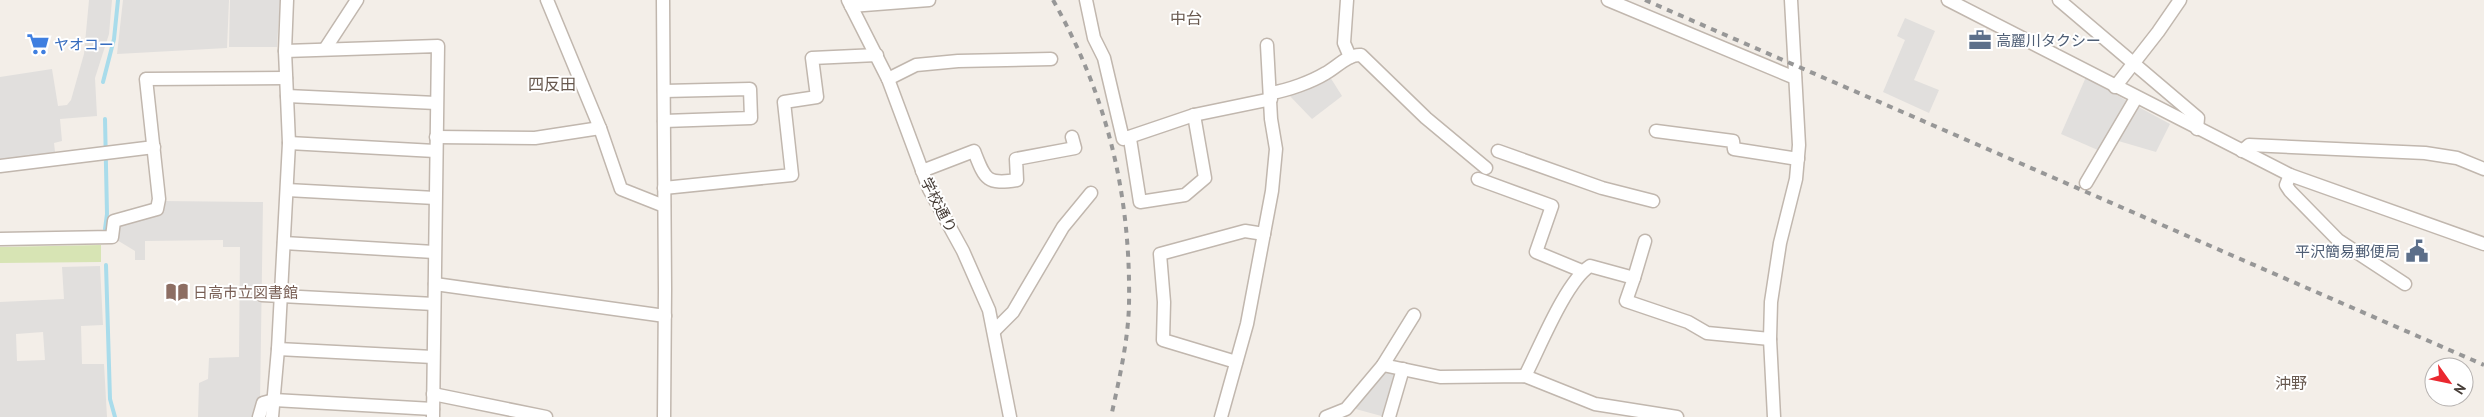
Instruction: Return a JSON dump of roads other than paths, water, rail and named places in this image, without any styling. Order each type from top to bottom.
[{"type":"street","points":[[272,417],[278,349],[289,143],[284,50],[287,0]]},
{"type":"street","points":[[325,49],[357,0]]},
{"type":"street","points":[[547,0],[600,128],[621,189],[664,206]]},
{"type":"street","points":[[663,0],[664,417]]},
{"type":"street","points":[[850,3],[929,0]]},
{"type":"street","points":[[1086,0],[1094,38],[1104,58],[1123,139],[1194,115],[1271,96],[1325,74],[1350,57],[1360,55],[1365,57],[1482,173],[1552,206],[1536,252],[1582,271]]},
{"type":"street","points":[[1347,0],[1344,43],[1350,57]]},
{"type":"street","points":[[1608,0],[1795,78]]},
{"type":"street","points":[[1774,417],[1770,340],[1771,302],[1780,243],[1796,180],[1798,159],[1791,0]]},
{"type":"street","points":[[1948,0],[2136,98],[2290,175],[2484,244]]},
{"type":"street","points":[[2059,0],[2198,118],[2197,129]]},
{"type":"street","points":[[2115,87],[2180,0]]},
{"type":"street","name":"学校通り","points":[[850,3],[888,79],[922,171],[982,292],[995,330],[1010,417]]},
{"type":"street","points":[[258,417],[263,403],[274,400],[433,413],[435,151],[438,46],[284,50]]},
{"type":"street","points":[[1221,417],[1247,324],[1264,234],[1276,149],[1271,119],[1267,46]]},
{"type":"street","points":[[664,188],[792,175],[784,102],[816,97],[812,58],[877,54]]},
{"type":"street","points":[[888,79],[916,65],[958,61],[1051,59]]},
{"type":"street","points":[[0,239],[112,237],[114,222],[157,209],[159,199],[146,79],[286,78]]},
{"type":"street","points":[[664,91],[750,89],[751,118],[664,121]]},
{"type":"street","points":[[287,96],[436,103]]},
{"type":"street","points":[[2086,183],[2136,98]]},
{"type":"street","points":[[1130,138],[1140,202],[1185,195],[1205,178],[1194,115]]},
{"type":"street","points":[[436,137],[535,138],[600,128]]},
{"type":"street","points":[[1656,131],[1733,141],[1734,149],[1798,159]]},
{"type":"street","points":[[922,171],[974,151],[983,175],[997,183],[1017,180],[1016,159],[1075,148],[1072,137]]},
{"type":"street","points":[[289,143],[435,151]]},
{"type":"street","points":[[2242,151],[2249,145],[2415,152],[2457,158],[2484,169]]},
{"type":"street","points":[[0,166],[154,147]]},
{"type":"street","points":[[1498,151],[1602,188],[1652,201]]},
{"type":"street","points":[[2290,175],[2286,185],[2290,191],[2338,240],[2405,284]]},
{"type":"street","points":[[287,190],[435,198]]},
{"type":"street","points":[[995,330],[1013,312],[1063,227],[1091,193]]},
{"type":"street","points":[[1236,362],[1163,340],[1164,302],[1160,254],[1245,230],[1264,234]]},
{"type":"street","points":[[1645,241],[1626,301],[1688,322],[1707,332],[1770,340]]},
{"type":"street","points":[[284,243],[434,252]]},
{"type":"street","points":[[1526,376],[1570,288],[1582,271],[1590,266],[1634,278]]},
{"type":"street","points":[[435,284],[665,316]]},
{"type":"street","points":[[262,294],[281,297],[434,304]]},
{"type":"street","points":[[1326,417],[1346,409],[1383,365],[1414,315]]},
{"type":"street","points":[[278,349],[433,356]]},
{"type":"street","points":[[1383,365],[1440,377],[1526,376],[1595,404],[1677,417]]},
{"type":"street","points":[[1389,417],[1403,369]]},
{"type":"street","points":[[433,394],[546,417]]},
{"type":"waterway","points":[[103,82],[114,39],[118,0]]},
{"type":"waterway","points":[[105,119],[107,214],[105,229]]},
{"type":"waterway","points":[[106,265],[110,399],[115,417]]},
{"type":"railway","points":[[1053,0],[1072,36],[1101,109],[1112,147],[1126,224],[1129,264],[1127,333],[1111,417]]},
{"type":"railway","points":[[1645,0],[2484,365]]},
{"type":"place","name":"高麗川タクシー","points":[[1980,40]]},
{"type":"place","name":"ヤオコー","points":[[38,44]]},
{"type":"place","name":"平沢簡易郵便局","points":[[2417,251]]},
{"type":"place","name":"日高市立図書館","points":[[177,292]]},
{"type":"district","name":"中台","points":[[1186,18]]},
{"type":"district","name":"四反田","points":[[552,84]]},
{"type":"district","name":"沖野","points":[[2291,383]]}]
